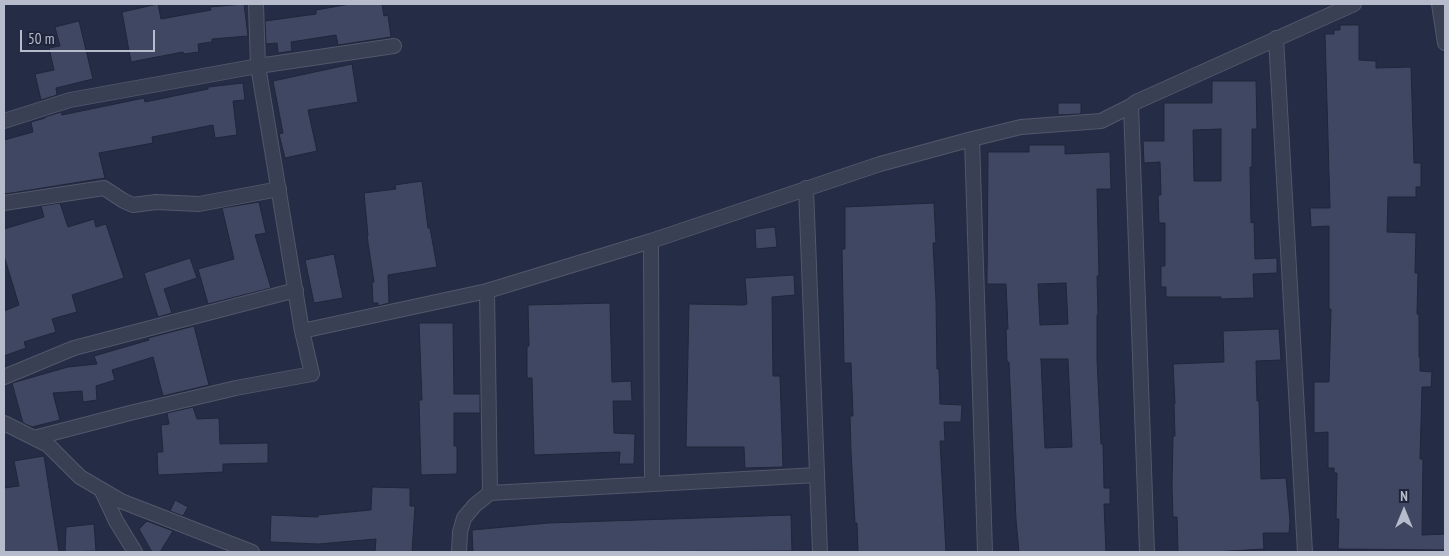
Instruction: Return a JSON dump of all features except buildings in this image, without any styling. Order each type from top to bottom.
[{"type":"street","points":[[34,438],[236,388],[312,374],[302,331],[258,66],[256,4]]},
{"type":"street","points":[[302,331],[487,291],[651,241],[880,164],[972,139],[1021,127],[1101,120],[1136,102],[1354,4]]},
{"type":"street","points":[[1439,4],[1445,43]]},
{"type":"street","points":[[1276,38],[1305,552]]},
{"type":"street","points":[[4,120],[70,100],[258,66],[394,46]]},
{"type":"street","points":[[1131,106],[1147,552]]},
{"type":"street","points":[[972,139],[985,552]]},
{"type":"street","points":[[4,203],[104,188],[133,205],[156,202],[199,204],[279,189]]},
{"type":"street","points":[[806,188],[820,552]]},
{"type":"street","points":[[651,241],[652,484]]},
{"type":"street","points":[[4,376],[74,348],[296,290]]},
{"type":"street","points":[[487,291],[490,493]]},
{"type":"street","points":[[4,423],[48,445],[80,477],[121,501],[252,552]]},
{"type":"street","points":[[459,552],[460,532],[464,518],[475,505],[490,493],[817,476]]},
{"type":"street","points":[[100,489],[116,521],[135,552]]}]
